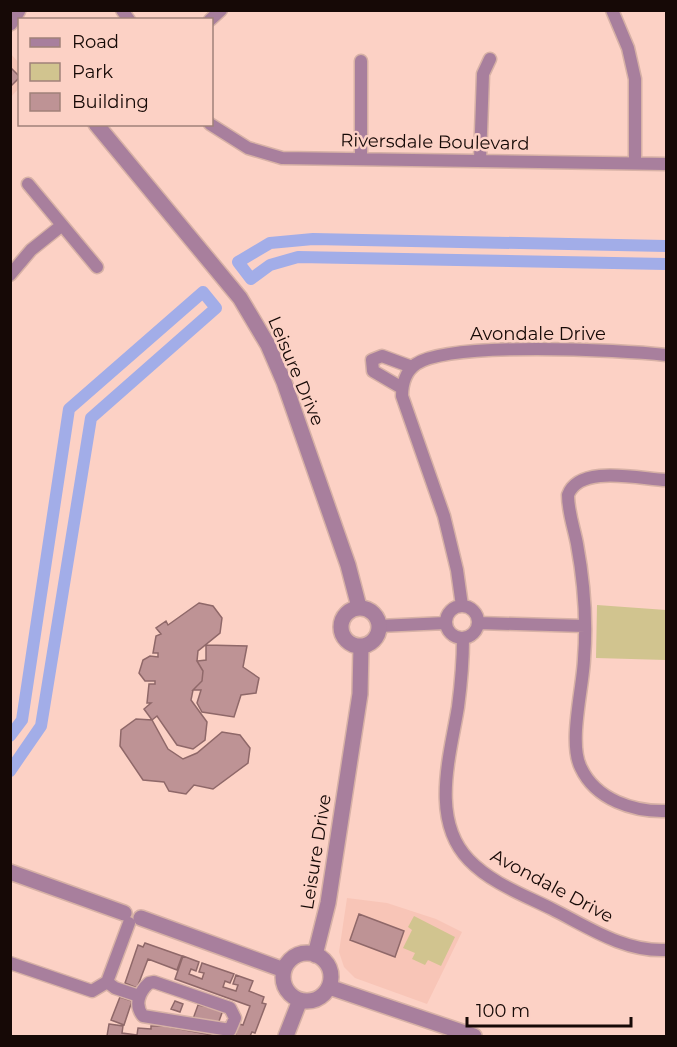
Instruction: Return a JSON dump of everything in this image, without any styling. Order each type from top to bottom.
[{"type":"street","points":[[612,10],[628,48],[635,79],[635,163]]},
{"type":"street","points":[[480,160],[483,74],[490,59]]},
{"type":"street","points":[[362,61],[362,158]]},
{"type":"street","name":"Leisure Drive","points":[[98,126],[240,298],[264,337],[284,382],[314,465],[348,565],[358,607]]},
{"type":"street","name":"Riversdale Boulevard","points":[[213,126],[248,148],[282,158],[666,164]]},
{"type":"street","points":[[28,184],[97,267]]},
{"type":"street","points":[[10,275],[31,250],[61,226]]},
{"type":"street","name":"Avondale Drive","points":[[412,367],[440,356],[479,350],[596,351],[666,355]]},
{"type":"street","points":[[402,388],[373,371],[372,360],[379,356],[412,367],[402,388],[403,400],[451,542],[462,606]]},
{"type":"street","points":[[386,379],[394,360]]},
{"type":"street","points":[[666,480],[583,477],[571,486],[568,504],[581,568],[585,626],[583,686],[576,749],[580,767],[589,781],[602,794],[635,809],[666,811]]},
{"type":"street","points":[[462,606],[474,611],[478,623],[475,632],[463,638],[450,632],[446,623],[452,609],[462,606]]},
{"type":"street","points":[[358,607],[372,612],[380,626],[372,642],[361,646],[348,642],[341,631],[343,618],[347,612],[358,607]]},
{"type":"street","points":[[380,626],[446,623]]},
{"type":"street","points":[[478,623],[585,626]]},
{"type":"street","name":"Avondale Drive","points":[[463,638],[461,680],[446,784],[449,826],[457,844],[483,872],[594,930],[639,949],[666,950]]},
{"type":"street","name":"Leisure Drive","points":[[315,955],[328,903],[360,694],[361,646]]},
{"type":"street","points":[[10,872],[131,918],[284,970]]},
{"type":"street","points":[[10,963],[92,991],[107,982],[131,918]]},
{"type":"street","points":[[315,955],[329,968],[329,987],[318,999],[300,1000],[286,989],[284,970],[297,956],[315,955]]},
{"type":"street","points":[[107,982],[115,988],[139,996]]},
{"type":"street","points":[[159,982],[230,1008],[235,1018],[230,1030],[224,1031],[142,1016],[138,1007],[139,996],[149,983],[159,982]]},
{"type":"street","points":[[329,987],[474,1036]]},
{"type":"street","points":[[286,1036],[300,1000]]},
{"type":"shaded area","points":[[10,53],[18,62],[18,89],[11,97]]},
{"type":"shaded area","points":[[347,898],[387,903],[436,919],[462,932],[427,1004],[355,978],[344,967],[339,952]]},
{"type":"green space","points":[[597,605],[666,610],[666,660],[596,658]]},
{"type":"green space","points":[[414,916],[455,937],[441,966],[428,960],[425,965],[412,959],[415,953],[403,948],[412,930],[408,927]]},
{"type":"building","points":[[10,67],[18,75],[18,79],[10,87]]},
{"type":"building","points":[[199,603],[213,606],[222,618],[220,633],[198,651],[197,661],[203,671],[202,681],[193,690],[191,700],[207,722],[205,740],[193,749],[177,745],[157,716],[152,720],[144,709],[151,703],[147,703],[149,684],[155,684],[155,681],[145,681],[139,673],[143,660],[150,656],[158,657],[158,653],[153,653],[156,636],[161,634],[156,628],[166,621],[168,625]]},
{"type":"building","points":[[206,645],[247,646],[243,667],[259,678],[256,693],[241,695],[234,717],[202,712],[197,703],[201,690],[193,690],[202,681],[203,671],[197,661],[206,660]]},
{"type":"building","points":[[136,719],[152,720],[168,749],[183,759],[197,753],[222,732],[240,735],[250,748],[248,763],[213,789],[194,785],[186,794],[169,791],[164,782],[143,780],[120,746],[121,730]]},
{"type":"building","points":[[359,914],[404,931],[395,957],[350,940]]},
{"type":"building","points":[[145,943],[182,956],[177,970],[148,959],[137,988],[125,983],[138,945],[143,947]]},
{"type":"building","points":[[183,956],[199,962],[196,971],[191,969],[189,974],[202,979],[204,973],[199,972],[202,963],[234,974],[230,983],[225,981],[223,987],[236,991],[238,985],[233,984],[236,975],[253,981],[249,991],[264,997],[262,1003],[266,1004],[255,1033],[252,1032],[250,1036],[235,1036],[239,1024],[243,1025],[250,1006],[175,979]]},
{"type":"building","points":[[120,997],[132,1001],[124,1025],[111,1020]]},
{"type":"building","points":[[175,1001],[183,1004],[180,1012],[171,1009]]},
{"type":"building","points":[[198,1005],[223,1010],[218,1024],[193,1019]]},
{"type":"building","points":[[109,1024],[123,1026],[122,1033],[137,1035],[138,1028],[151,1029],[151,1026],[164,1026],[217,1036],[107,1036]]},
{"type":"waterway","points":[[666,246],[313,239],[270,243],[238,262],[251,279],[270,265],[298,257],[666,264]]},
{"type":"waterway","points":[[10,736],[22,720],[69,409],[203,292],[216,308],[91,418],[41,726],[10,771]]}]
